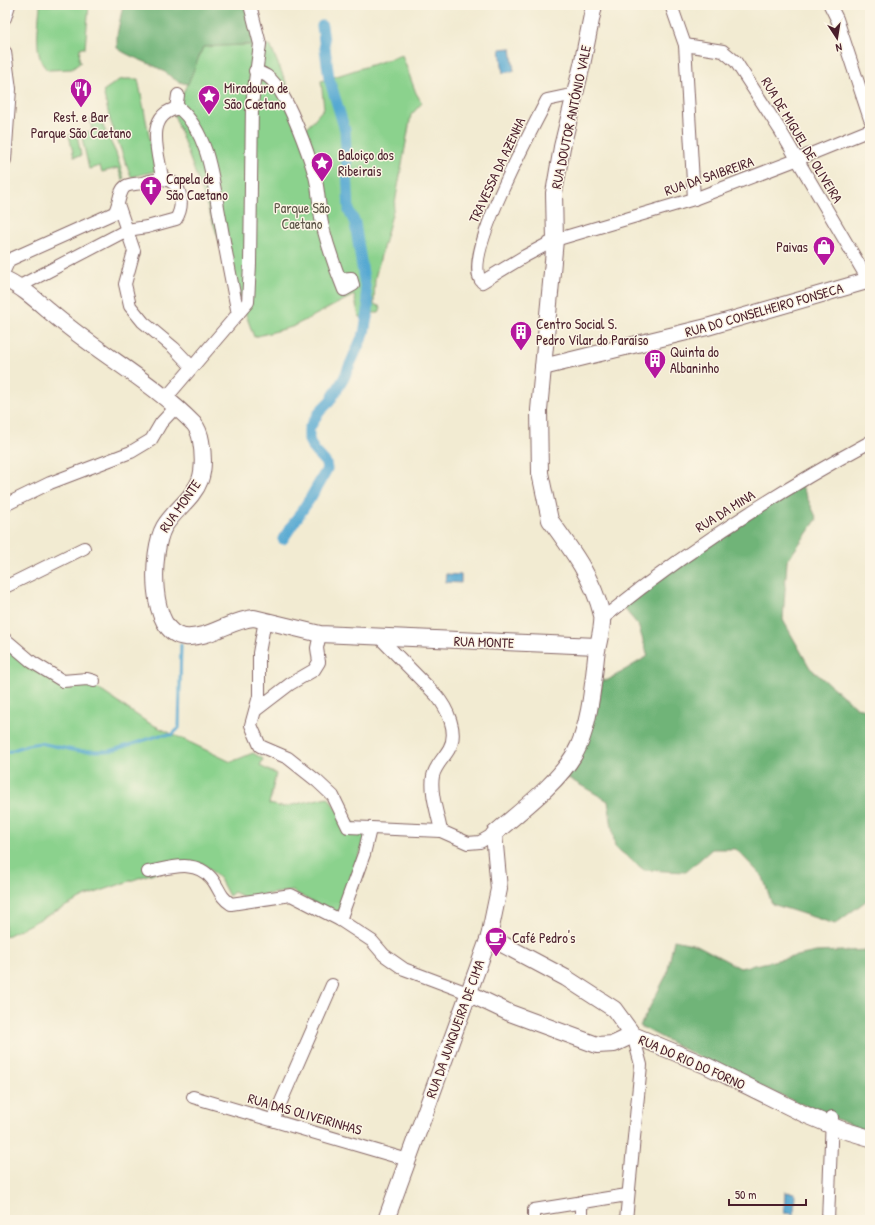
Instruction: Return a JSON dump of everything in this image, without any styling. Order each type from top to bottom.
[{"type":"main road","name":"RUA DOUTOR ANTÓNIO VALE","points":[[594,5],[562,147],[554,193],[555,240],[539,410],[540,473],[550,520],[590,578],[603,618]]},
{"type":"main road","name":"RUA MONTE","points":[[5,279],[20,286],[65,324],[170,403],[195,426],[199,432],[202,466],[201,478],[197,488],[164,526],[157,542],[154,586],[162,616],[172,632],[183,637],[204,634],[244,619],[265,620],[320,634],[380,638],[597,646]]},
{"type":"main road","name":"RUA DO CONSELHEIRO FONSECA","points":[[543,367],[707,327],[870,281]]},
{"type":"main road","points":[[494,834],[557,776],[574,753],[586,719],[597,646],[603,618]]},
{"type":"main road","name":"RUA DA JUNQUEIRA DE CIMA","points":[[386,1220],[489,937],[499,889],[494,834]]},
{"type":"main road","name":"RUA DO RIO DO FORNO","points":[[489,937],[566,978],[614,1009],[633,1035],[705,1065],[804,1114],[832,1122],[870,1138]]},
{"type":"main road","points":[[468,993],[510,1013],[597,1045],[614,1044],[633,1035]]},
{"type":"street","points":[[5,18],[9,5]]},
{"type":"street","points":[[5,505],[50,483],[132,452],[150,440],[192,367],[248,302],[250,264],[252,104],[255,71],[260,44],[250,5]]},
{"type":"street","points":[[671,5],[685,45],[694,199]]},
{"type":"street","points":[[830,5],[837,19],[870,119]]},
{"type":"street","name":"RUA DE MIGUEL DE OLIVEIRA","points":[[685,45],[723,51],[736,62],[870,281]]},
{"type":"street","points":[[5,52],[10,89],[5,160]]},
{"type":"street","points":[[255,71],[264,73],[276,84],[303,142],[315,177],[322,222],[340,279]]},
{"type":"street","name":"TRAVESSA DA AZENHA","points":[[482,282],[478,278],[477,272],[484,232],[516,160],[547,100],[575,94]]},
{"type":"street","points":[[176,109],[178,95]]},
{"type":"street","points":[[162,178],[155,132],[161,118],[171,109],[179,108],[186,115],[202,142],[213,178],[238,314]]},
{"type":"street","name":"RUA DA SAIBREIRA","points":[[482,282],[555,240],[694,199],[870,130]]},
{"type":"street","points":[[20,286],[127,230],[147,227],[176,219],[180,212],[181,205],[178,189],[172,181],[162,178],[126,186],[121,192],[119,207],[127,230],[134,251],[126,284],[130,306],[143,322],[174,348],[192,367]]},
{"type":"street","points":[[5,269],[9,260],[114,213],[119,207]]},
{"type":"street","name":"RUA DA MINA","points":[[603,618],[688,552],[829,464],[870,442]]},
{"type":"street","points":[[5,587],[84,548]]},
{"type":"street","points":[[265,620],[259,653],[259,696],[251,725],[260,746],[288,758],[317,781],[332,796],[348,827],[441,831],[468,843],[480,842],[494,834]]},
{"type":"street","points":[[256,710],[290,684],[314,670],[319,662],[317,648],[320,634]]},
{"type":"street","points":[[380,638],[444,704],[448,716],[452,739],[450,748],[436,770],[433,780],[441,831]]},
{"type":"street","points":[[5,639],[32,662],[63,681],[87,679],[94,681]]},
{"type":"street","points":[[340,920],[364,854],[370,829]]},
{"type":"street","points":[[148,872],[176,866],[196,866],[212,879],[222,898],[231,904],[291,895],[340,920],[372,941],[384,955],[404,968],[468,993]]},
{"type":"street","points":[[272,1120],[332,984]]},
{"type":"street","points":[[626,1220],[627,1195],[641,1065],[633,1035]]},
{"type":"street","name":"RUA DAS OLIVEIRINHAS","points":[[193,1097],[408,1160]]},
{"type":"street","points":[[828,1220],[832,1122]]},
{"type":"street","points":[[534,1220],[534,1210],[627,1195]]},
{"type":"street","points":[[580,1220],[581,1202]]},
{"type":"green space","points":[[40,5],[89,5],[85,48],[80,48],[79,61],[81,62],[72,69],[48,70],[43,65],[38,49]]},
{"type":"green space","points":[[123,5],[250,5],[260,44],[203,47],[188,84],[183,83],[160,69],[117,48],[117,35]]},
{"type":"green space","name":"Parque São Caetano","points":[[221,45],[270,45],[306,129],[324,108],[321,81],[402,55],[416,93],[422,103],[411,115],[395,203],[375,278],[374,304],[381,307],[379,313],[373,313],[371,317],[359,317],[354,295],[292,327],[254,337],[174,114],[203,47]]},
{"type":"green space","points":[[138,79],[156,171],[131,177],[110,120],[103,91],[119,80]]},
{"type":"green space","points":[[102,116],[103,126],[116,153],[124,179],[122,179],[118,168],[102,172],[100,166],[89,169],[81,133],[92,131],[90,119]]},
{"type":"green space","points":[[77,134],[81,156],[74,157],[69,135]]},
{"type":"green space","points":[[801,484],[817,519],[787,561],[783,620],[810,668],[856,707],[870,710],[870,898],[835,924],[772,904],[763,877],[736,849],[712,849],[686,872],[644,870],[615,847],[608,801],[563,775],[587,739],[600,696],[602,680],[608,680],[648,656],[638,625],[622,606],[663,575]]},
{"type":"green space","points":[[5,645],[42,674],[91,684],[147,722],[231,762],[253,753],[263,759],[260,766],[276,774],[269,804],[283,807],[328,797],[336,809],[365,831],[366,837],[338,916],[292,891],[244,897],[234,892],[229,896],[220,879],[204,864],[180,864],[86,896],[5,937]]},
{"type":"green space","points":[[674,940],[697,945],[740,968],[816,952],[870,950],[870,1133],[733,1075],[640,1026],[667,974]]},
{"type":"water","points":[[511,48],[514,71],[503,73],[500,49]]},
{"type":"water","points":[[446,574],[461,575],[461,583],[445,582]]},
{"type":"water","points":[[785,1192],[795,1193],[794,1214],[784,1213]]},
{"type":"waterway","points":[[283,539],[311,497],[327,469],[326,463],[314,450],[309,440],[309,429],[320,411],[330,401],[344,378],[364,333],[368,312],[355,223],[349,211],[345,130],[329,78],[322,26]]},
{"type":"waterway","points":[[5,753],[27,745],[40,743],[78,751],[110,751],[161,735],[172,735],[179,728],[181,645]]},
{"type":"place","name":"Rest. e Bar Parque São Caetano","points":[[81,108]]},
{"type":"place","name":"Miradouro de São Caetano","points":[[209,116]]},
{"type":"place","name":"Baloiço dos Ribeirais","points":[[322,182]]},
{"type":"place","name":"Capela de São Caetano","points":[[151,206]]},
{"type":"place","name":"Paivas","points":[[824,266]]},
{"type":"place","name":"Centro Social S. Pedro Vilar do Paraíso","points":[[521,352]]},
{"type":"place","name":"Quinta do Albaninho","points":[[655,380]]},
{"type":"place","name":"Café Pedro's","points":[[496,958]]}]
